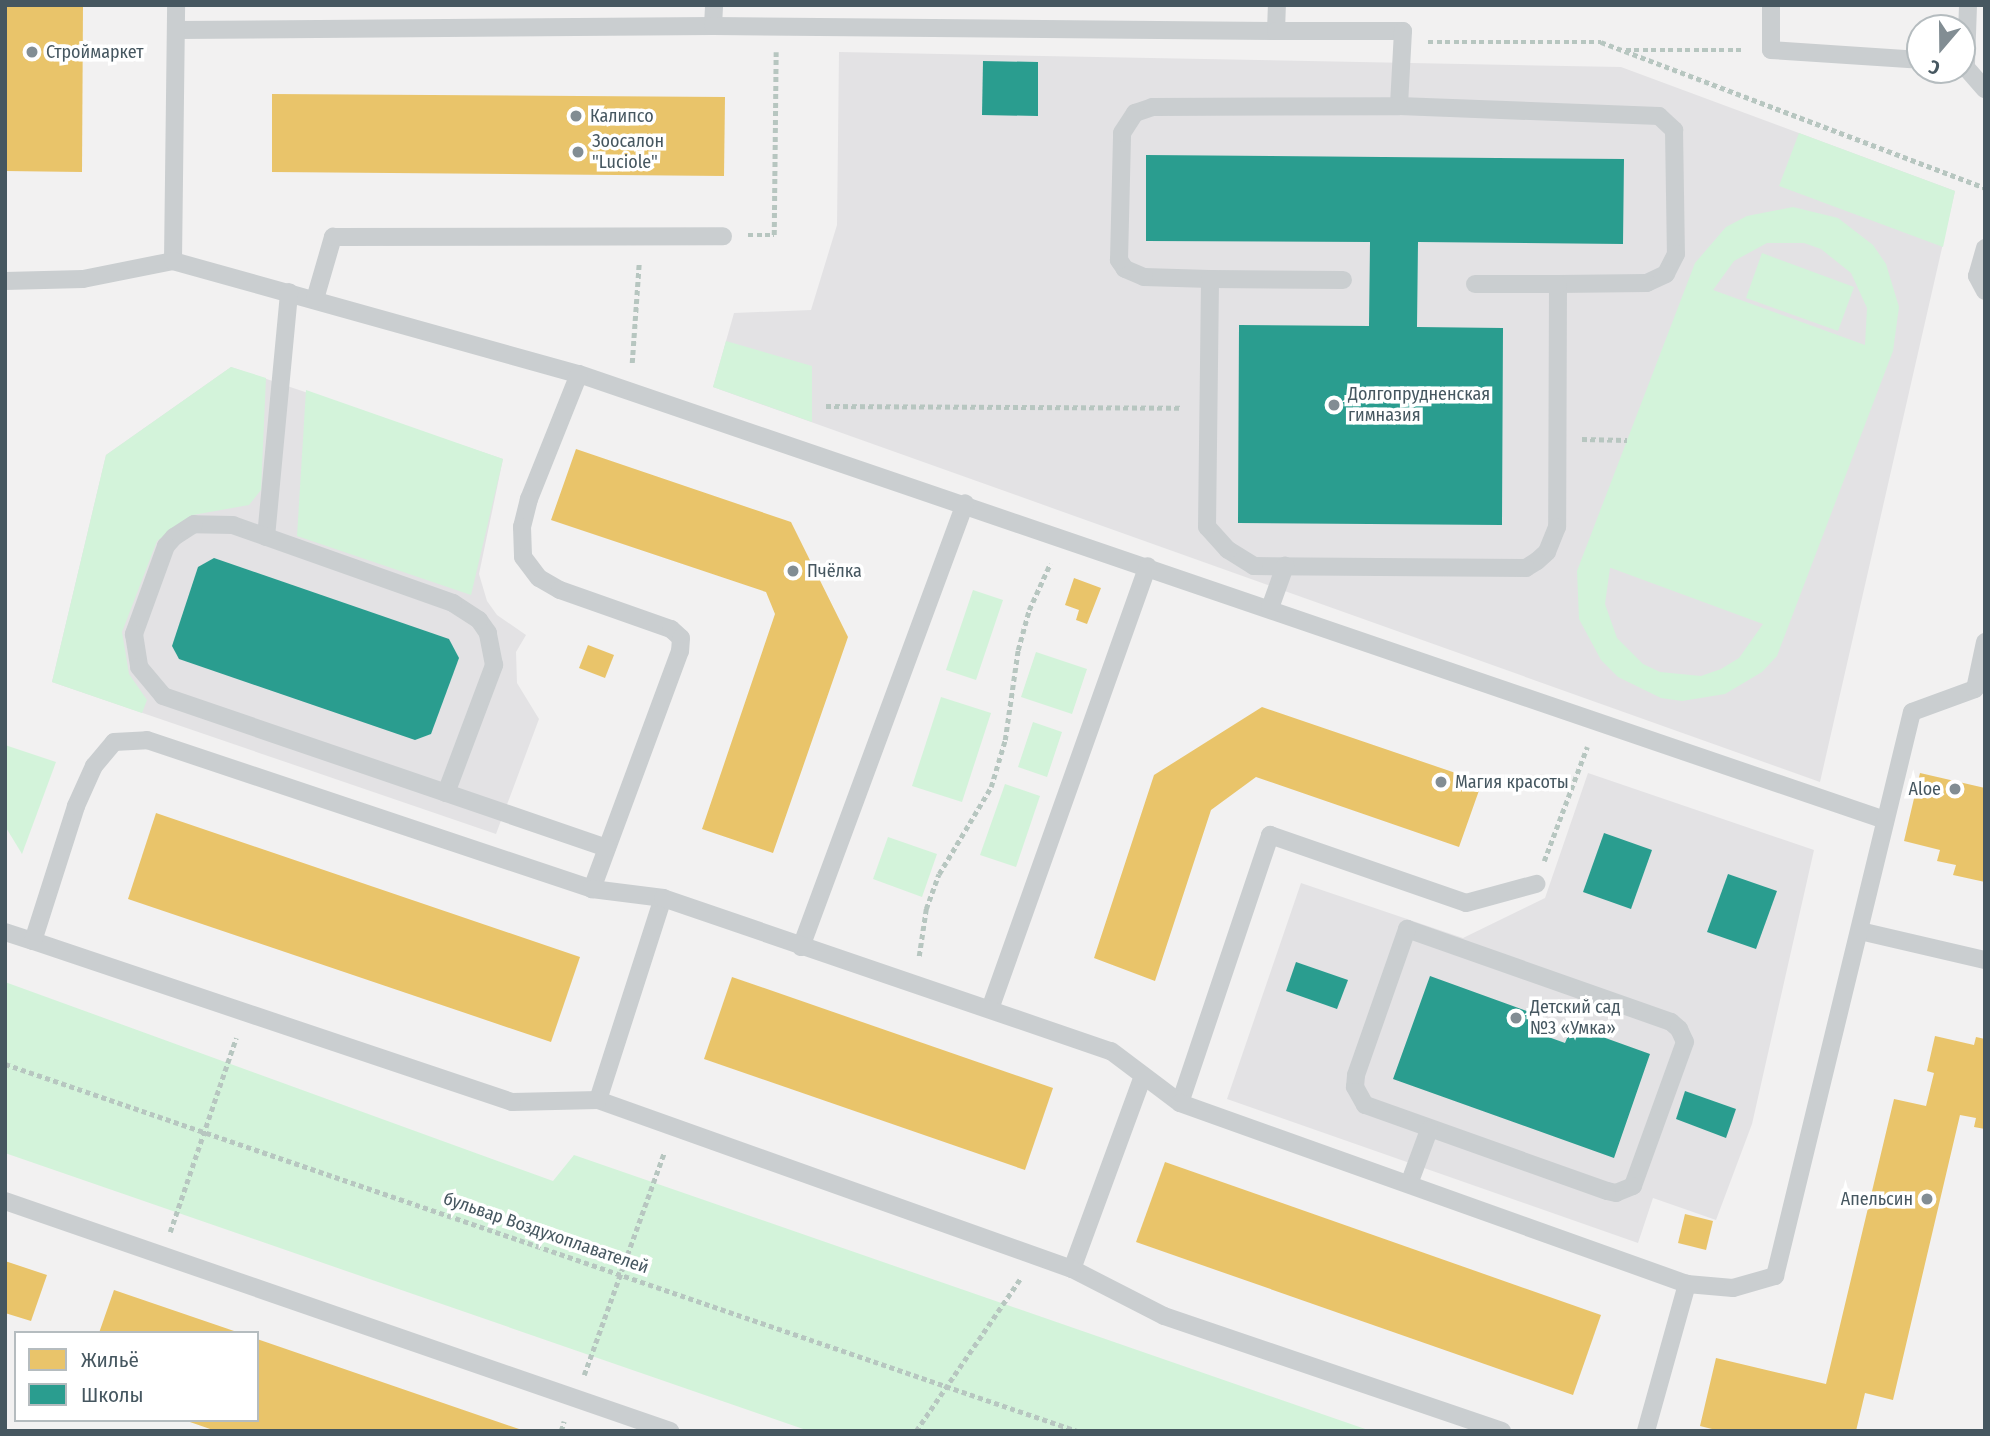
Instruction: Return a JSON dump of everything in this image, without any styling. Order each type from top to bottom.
[{"type":"lane","points":[[173,261],[176,5]]},
{"type":"lane","points":[[713,26],[714,5]]},
{"type":"lane","points":[[1276,31],[1277,5]]},
{"type":"lane","points":[[1772,5],[1771,50],[1906,59]]},
{"type":"lane","points":[[176,30],[713,26],[1403,31],[1399,106]]},
{"type":"lane","points":[[1343,280],[1144,277],[1125,269],[1119,260],[1122,133],[1135,113],[1152,107],[1399,106],[1649,112],[1668,122],[1674,130],[1674,265],[1658,280],[1647,283],[1475,284]]},
{"type":"lane","points":[[315,299],[333,237],[723,236]]},
{"type":"lane","points":[[1985,248],[1977,276],[1985,291]]},
{"type":"lane","points":[[5,281],[83,279],[173,261],[579,374],[1065,537],[1885,820]]},
{"type":"lane","points":[[1210,279],[1207,527],[1240,559],[1254,566],[1526,568],[1538,561],[1554,540],[1558,284]]},
{"type":"lane","points":[[266,537],[289,292]]},
{"type":"lane","points":[[579,374],[529,499],[522,527],[523,556],[539,578],[560,590],[671,629],[681,638],[680,650],[592,889]]},
{"type":"lane","points":[[801,947],[965,503]]},
{"type":"lane","points":[[446,793],[494,664],[488,633],[479,620],[453,603],[233,525],[207,522],[184,530],[166,546],[134,634],[134,651],[145,679],[163,696],[446,793],[607,848]]},
{"type":"lane","points":[[990,1009],[1148,566]]},
{"type":"lane","points":[[1270,608],[1285,566]]},
{"type":"lane","points":[[33,941],[76,806],[94,766],[114,742],[147,740],[592,889],[663,898],[990,1009],[1111,1051],[1180,1103],[1687,1284],[1732,1288],[1775,1276],[1912,712],[1975,689],[1985,642]]},
{"type":"lane","points":[[1180,1103],[1270,835],[1466,903],[1535,884]]},
{"type":"lane","points":[[598,1100],[663,898]]},
{"type":"lane","points":[[1407,929],[1671,1022],[1683,1035],[1638,1179],[1626,1192],[1607,1191],[1429,1130],[1372,1110],[1355,1087],[1407,929]]},
{"type":"lane","points":[[1860,931],[1985,960]]},
{"type":"lane","points":[[5,932],[512,1102],[598,1100],[1072,1269],[1164,1316],[1502,1431]]},
{"type":"lane","points":[[1072,1269],[1143,1076]]},
{"type":"lane","points":[[1409,1184],[1429,1130]]},
{"type":"lane","points":[[5,1201],[670,1431]]},
{"type":"lane","points":[[1646,1431],[1687,1284]]},
{"type":"path","points":[[723,236],[774,235],[777,28]]},
{"type":"path","points":[[1622,50],[1771,50]]},
{"type":"path","points":[[630,392],[641,236]]},
{"type":"path","points":[[826,406],[1208,408]]},
{"type":"path","points":[[1557,438],[1627,440]]},
{"type":"path","points":[[916,984],[926,909],[939,874],[990,787],[1005,740],[1018,650],[1029,610],[1065,537]]},
{"type":"path","points":[[1535,884],[1597,720]]},
{"type":"path","points":[[162,1256],[245,1013]]},
{"type":"path","name":"бульвар Воздухоплавателей","points":[[5,1064],[622,1273],[1077,1431]]},
{"type":"path","points":[[572,1397],[594,1356],[673,1125]]},
{"type":"path","points":[[916,1431],[943,1385],[1037,1256]]},
{"type":"shaded area","name":"Долгопрудненская гимназия","points":[[839,52],[1621,67],[1955,191],[1820,782],[713,387],[734,313],[811,310],[837,225]]},
{"type":"shaded area","points":[[231,367],[503,459],[479,574],[487,601],[497,615],[526,635],[516,652],[517,683],[539,719],[496,834],[52,682],[106,455]]},
{"type":"shaded area","name":"Детский сад №3 «Умка»","points":[[1588,773],[1814,850],[1752,1124],[1716,1220],[1653,1198],[1638,1243],[1227,1099],[1301,883],[1463,938],[1545,898]]},
{"type":"green space","points":[[1799,133],[1955,191],[1943,247],[1779,186]]},
{"type":"green space","points":[[1793,207],[1838,218],[1873,245],[1886,264],[1899,307],[1893,351],[1777,656],[1762,672],[1725,694],[1682,701],[1661,698],[1618,677],[1601,660],[1579,619],[1577,571],[1695,263],[1726,227],[1747,216]],"holes":[[[1767,243],[1804,243],[1821,249],[1851,273],[1867,308],[1865,345],[1713,290],[1734,261]],[[1611,568],[1763,624],[1739,658],[1721,669],[1701,676],[1660,672],[1643,664],[1617,638],[1605,604]]]},
{"type":"green space","points":[[1762,253],[1854,287],[1838,331],[1746,298]]},
{"type":"green space","points":[[726,341],[812,366],[812,422],[713,387]]},
{"type":"green space","points":[[231,367],[266,378],[261,490],[249,505],[193,515],[157,541],[122,632],[129,674],[147,700],[142,713],[52,682],[106,455]]},
{"type":"green space","points":[[306,390],[503,459],[471,595],[297,536]]},
{"type":"green space","points":[[973,590],[1003,600],[976,680],[946,670]]},
{"type":"green space","points":[[1036,652],[1087,669],[1072,714],[1021,697]]},
{"type":"green space","points":[[941,697],[991,713],[962,802],[912,786]]},
{"type":"green space","points":[[1033,722],[1062,732],[1047,777],[1018,767]]},
{"type":"green space","points":[[5,745],[56,762],[22,854],[5,826]]},
{"type":"green space","points":[[1005,784],[1040,796],[1016,867],[980,855]]},
{"type":"green space","points":[[888,837],[937,854],[922,897],[873,879]]},
{"type":"green space","points":[[5,982],[553,1181],[574,1155],[1371,1431],[809,1431],[5,1153]]},
{"type":"building: Жильё","points":[[5,5],[83,5],[82,172],[5,171]]},
{"type":"building: Жильё","points":[[272,94],[725,97],[724,176],[272,172]]},
{"type":"building: Жильё","points":[[576,449],[791,522],[848,637],[773,853],[702,829],[775,614],[766,592],[551,520]]},
{"type":"building: Жильё","points":[[1074,578],[1101,588],[1087,624],[1076,620],[1079,610],[1065,605]]},
{"type":"building: Жильё","points":[[588,645],[614,655],[605,678],[579,668]]},
{"type":"building: Жильё","points":[[1262,707],[1482,782],[1459,847],[1256,777],[1211,810],[1155,981],[1094,958],[1154,775]]},
{"type":"building: Жильё","points":[[1920,773],[1985,788],[1985,882],[1953,875],[1956,865],[1937,861],[1940,850],[1904,841]]},
{"type":"building: Жильё","points":[[156,813],[580,957],[551,1042],[128,899]]},
{"type":"building: Жильё","points":[[732,977],[1053,1088],[1025,1170],[704,1059]]},
{"type":"building: Жильё","points":[[1935,1036],[1974,1045],[1976,1037],[1985,1039],[1985,1129],[1974,1127],[1976,1118],[1960,1115],[1893,1400],[1865,1393],[1856,1431],[1720,1431],[1700,1426],[1716,1358],[1826,1384],[1894,1099],[1926,1106],[1934,1073],[1927,1071]]},
{"type":"building: Жильё","points":[[1165,1162],[1601,1315],[1573,1395],[1136,1242]]},
{"type":"building: Жильё","points":[[1685,1214],[1713,1221],[1706,1250],[1678,1243]]},
{"type":"building: Жильё","points":[[5,1261],[47,1275],[31,1321],[5,1313]]},
{"type":"building: Жильё","points":[[114,1290],[234,1331],[100,1331]]},
{"type":"building: Жильё","points":[[259,1340],[522,1430],[522,1431],[216,1431],[190,1422],[259,1422]]},
{"type":"building: Школы","points":[[983,61],[1038,62],[1038,116],[982,115]]},
{"type":"building: Школы","points":[[1146,155],[1624,159],[1623,244],[1418,242],[1417,327],[1503,328],[1502,525],[1238,523],[1239,325],[1369,326],[1370,242],[1146,241]]},
{"type":"building: Школы","points":[[214,558],[449,639],[459,658],[431,734],[415,740],[179,659],[172,646],[198,567]]},
{"type":"building: Школы","points":[[1604,833],[1652,850],[1631,909],[1583,892]]},
{"type":"building: Школы","points":[[1728,874],[1777,891],[1756,949],[1707,932]]},
{"type":"building: Школы","points":[[1296,962],[1348,980],[1337,1009],[1286,991]]},
{"type":"building: Школы","points":[[1430,976],[1535,1014],[1529,1030],[1565,1043],[1572,1026],[1650,1054],[1614,1158],[1393,1079]]},
{"type":"building: Школы","points":[[1685,1091],[1736,1109],[1726,1138],[1676,1119]]},
{"type":"place","name":"Строймаркет","points":[[32,52]]},
{"type":"place","name":"Калипсо","points":[[576,116]]},
{"type":"place","name":"Зоосалон \"Luciole\"","points":[[578,152]]},
{"type":"place","name":"Долгопрудненская гимназия","points":[[1334,405]]},
{"type":"place","name":"Пчёлка","points":[[793,571]]},
{"type":"place","name":"Магия красоты","points":[[1441,782]]},
{"type":"place","name":"Aloe","points":[[1955,789]]},
{"type":"place","name":"Детский сад №3 «Умка»","points":[[1516,1018]]},
{"type":"place","name":"Апельсин","points":[[1927,1199]]}]
